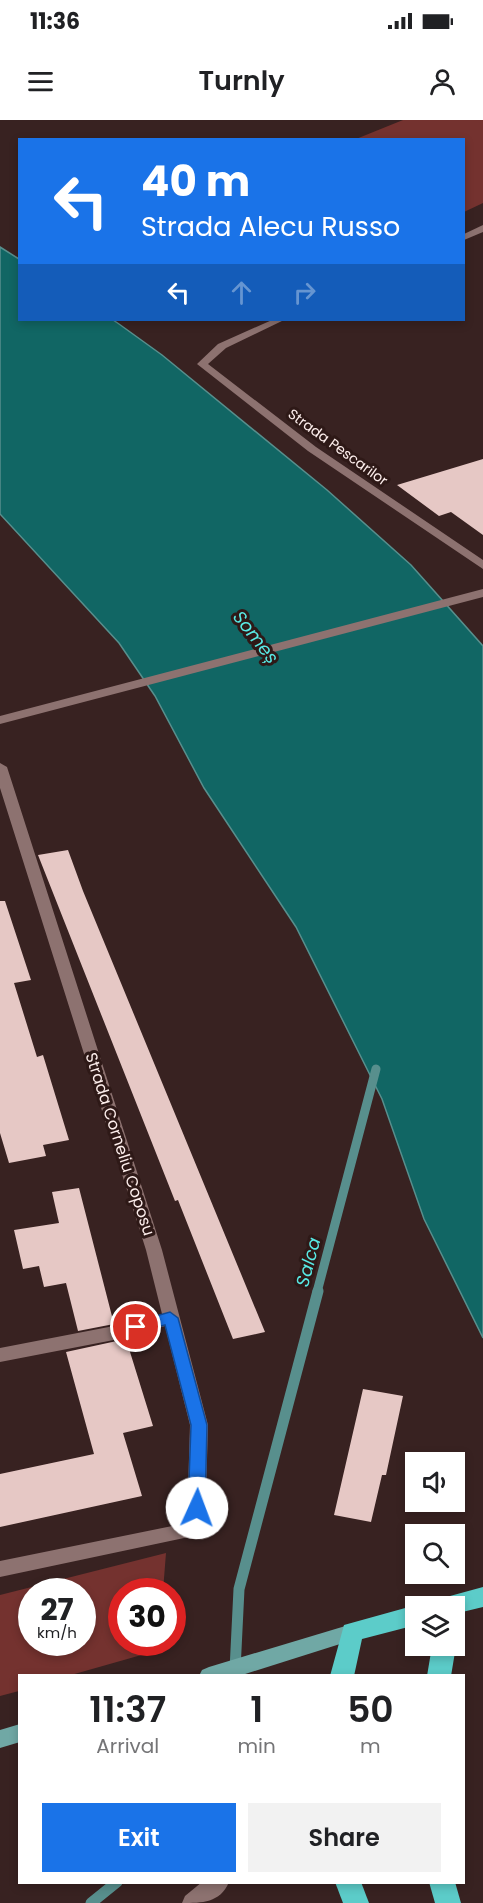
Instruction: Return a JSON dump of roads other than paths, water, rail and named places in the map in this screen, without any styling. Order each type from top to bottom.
[{"type":"highway","points":[[465,1602],[483,1597]]},
{"type":"highway","points":[[342,1674],[352,1632],[405,1618]]},
{"type":"highway","points":[[439,1674],[442,1656]]},
{"type":"highway","points":[[349,1884],[356,1903]]},
{"type":"highway","points":[[443,1884],[448,1903]]},
{"type":"main road","points":[[216,1674],[352,1632]]},
{"type":"main road","points":[[0,1739],[18,1734]]},
{"type":"street","points":[[465,237],[483,228]]},
{"type":"street","name":"Strada Pescarilor","points":[[277,321],[222,346],[202,364],[312,449],[483,565]]},
{"type":"street","points":[[0,720],[483,594]]},
{"type":"street","name":"Strada Corneliu Coposu","points":[[0,767],[154,1250],[199,1425],[196,1528],[0,1569]]},
{"type":"street","points":[[0,1355],[119,1332],[170,1318]]},
{"type":"street","points":[[193,1903],[217,1884]]},
{"type":"water","name":"Someș","points":[[0,247],[18,258],[18,321],[114,321],[119,324],[162,355],[327,490],[411,565],[483,646],[483,1338],[424,1219],[382,1099],[296,927],[204,788],[155,696],[119,643],[0,514]]},
{"type":"waterway","name":"Salca","points":[[317,1292],[376,1069]]},
{"type":"waterway","name":"Salca","points":[[235,1670],[239,1589],[318,1291]]},
{"type":"waterway","name":"Salca","points":[[91,1903],[115,1884]]}]
